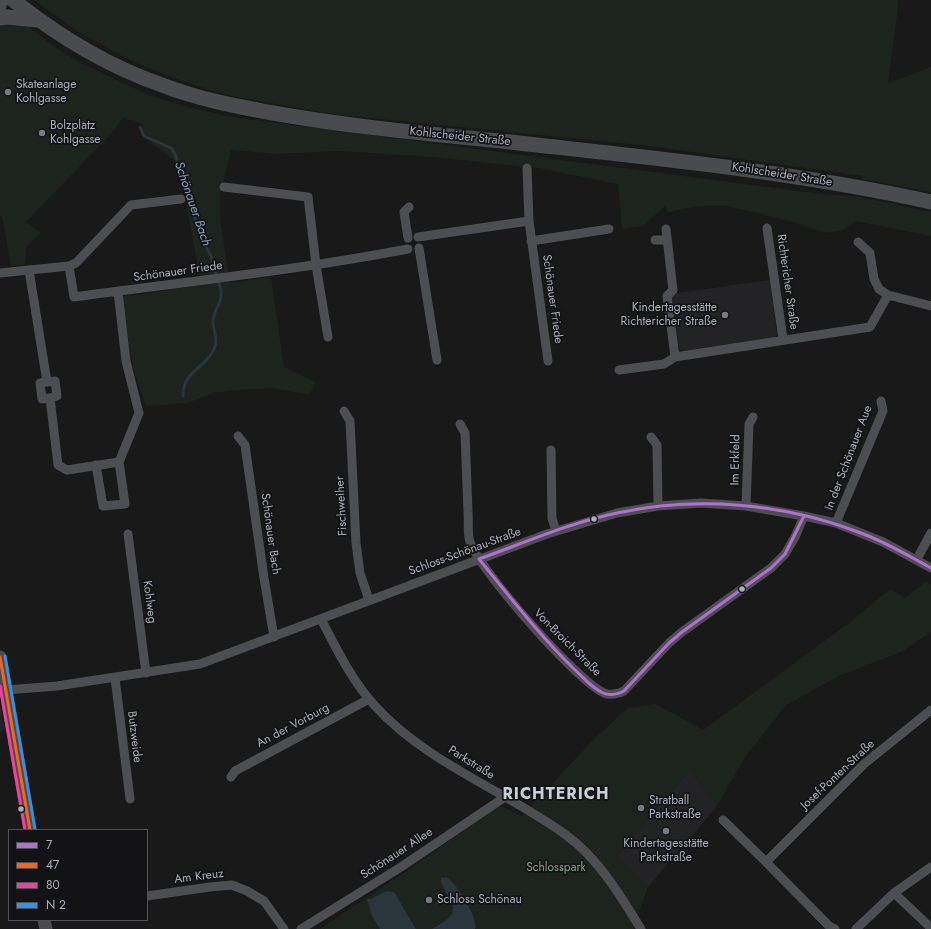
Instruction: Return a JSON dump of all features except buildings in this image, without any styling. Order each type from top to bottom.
[{"type":"main road","points":[[0,6],[2,0]]},
{"type":"main road","name":"Kohlscheider Straße","points":[[13,0],[60,35],[119,68],[175,90],[232,105],[337,123],[724,166],[870,188],[931,202]]},
{"type":"main road","points":[[0,18],[7,17],[38,20]]},
{"type":"main road","points":[[0,658],[30,829]]},
{"type":"street","name":"Schönauer Friede","points":[[527,168],[531,241],[548,361]]},
{"type":"street","points":[[224,188],[308,197],[316,265],[328,337]]},
{"type":"street","points":[[0,273],[69,266],[76,263],[131,205],[181,199]]},
{"type":"street","points":[[408,238],[404,212],[409,207]]},
{"type":"street","points":[[418,237],[529,221]]},
{"type":"street","name":"Richtericher Straße","points":[[767,228],[783,339]]},
{"type":"street","name":"Schönauer Friede","points":[[531,241],[609,229]]},
{"type":"street","points":[[666,229],[673,290],[667,296],[675,357]]},
{"type":"street","points":[[655,240],[667,240]]},
{"type":"street","points":[[858,242],[870,253],[874,279],[879,289],[888,295],[931,306]]},
{"type":"street","name":"Schönauer Friede","points":[[69,266],[74,297],[204,282],[316,265],[408,248]]},
{"type":"street","points":[[419,248],[438,360]]},
{"type":"street","points":[[29,270],[46,382],[40,383],[42,399],[50,398],[58,465],[66,470],[120,462]]},
{"type":"street","points":[[96,465],[103,506],[124,504],[120,462],[139,413],[126,361],[118,292]]},
{"type":"street","name":"Richtericher Straße","points":[[619,370],[664,364],[675,357],[775,343],[783,339],[870,327],[888,295]]},
{"type":"street","name":"In der Schönauer Aue","points":[[836,523],[882,410],[881,401]]},
{"type":"street","name":"Fischweiher","points":[[344,411],[350,421],[356,543],[360,573],[369,600]]},
{"type":"street","name":"Im Erkfeld","points":[[746,506],[748,424],[753,417]]},
{"type":"street","name":"Von-Broich-Straße","points":[[460,424],[465,433],[470,541],[479,559],[531,625],[564,660],[595,687],[606,694],[617,694],[624,691],[669,643],[682,632],[771,568],[785,554],[795,537],[804,516]]},
{"type":"street","name":"Schönauer Bach","points":[[238,436],[245,445],[274,637]]},
{"type":"street","points":[[651,437],[657,445],[658,506]]},
{"type":"street","points":[[551,450],[552,518],[556,531]]},
{"type":"street","name":"Schloss-Schönau-Straße","points":[[6,690],[57,686],[200,664],[556,531],[617,513],[658,506],[701,504],[746,506],[836,523],[883,542],[917,559],[931,568]]},
{"type":"street","points":[[917,559],[931,533]]},
{"type":"street","name":"Kohlweg","points":[[128,534],[146,673]]},
{"type":"street","name":"Parkstraße","points":[[321,619],[337,650],[369,699],[404,732],[423,746],[567,835],[605,874],[641,929]]},
{"type":"street","name":"Butzweide","points":[[115,678],[130,799]]},
{"type":"street","name":"An der Vorburg","points":[[231,777],[236,771],[369,699]]},
{"type":"street","name":"Josef-Ponten-Straße","points":[[766,862],[864,764],[931,710]]},
{"type":"street","name":"Schönauer Allee","points":[[301,929],[401,867],[505,797]]},
{"type":"street","points":[[723,820],[829,926],[835,929]]},
{"type":"street","points":[[856,929],[894,893],[931,866]]},
{"type":"street","name":"Am Kreuz","points":[[148,896],[210,886],[232,885],[247,891],[264,901],[284,929]]},
{"type":"street","points":[[894,893],[931,928]]},
{"type":"shaded area","name":"Kindertagesstätte Richtericher Straße","points":[[770,280],[777,334],[773,338],[683,351],[679,349],[672,297],[677,293]]},
{"type":"shaded area","points":[[0,703],[5,729],[0,733]]},
{"type":"shaded area","name":"Kindertagesstätte Parkstraße","points":[[690,770],[717,806],[648,887],[616,856]]},
{"type":"shaded area","points":[[446,877],[461,893],[466,901],[474,917],[475,929],[432,929],[443,923],[453,913],[453,908],[441,881],[441,878]]},
{"type":"shaded area","points":[[386,891],[394,892],[416,929],[380,929],[372,916],[367,899],[371,899]]},
{"type":"green space","points":[[34,0],[899,0],[888,83],[931,67],[931,192],[862,179],[862,176],[649,146],[339,115],[241,98],[212,91],[163,74],[122,56],[77,31]]},
{"type":"green space","points":[[7,23],[27,25],[56,48],[83,64],[149,95],[187,107],[232,117],[822,194],[860,197],[931,212],[931,236],[856,221],[841,231],[825,233],[790,221],[727,206],[699,206],[668,212],[665,206],[643,226],[622,229],[618,184],[543,169],[433,157],[338,151],[278,154],[231,150],[220,195],[220,219],[230,283],[271,277],[284,367],[316,382],[309,395],[273,388],[237,390],[213,393],[188,403],[146,406],[133,368],[122,297],[201,285],[185,196],[174,160],[142,136],[143,124],[123,118],[110,135],[26,222],[41,233],[27,246],[25,265],[11,266],[2,216],[0,216],[0,26]]},
{"type":"green space","name":"Schlosspark","points":[[926,581],[931,585],[931,632],[901,652],[841,675],[786,705],[743,760],[717,806],[690,770],[616,856],[648,887],[633,929],[320,929],[404,873],[499,805],[522,816],[592,741],[628,708],[656,704],[703,730],[849,623],[890,589],[905,598]]},
{"type":"waterway","name":"Schönauer Bach","points":[[140,127],[144,136],[171,148],[175,154],[200,234],[211,256],[216,274]]},
{"type":"waterway","name":"Schönauer Bach","points":[[183,396],[186,381],[206,361],[214,349],[216,338],[213,322],[215,311],[221,295],[219,284]]},
{"type":"transit line","name":"7","points":[[479,559],[599,517],[647,508],[708,504],[739,505],[769,509],[800,514],[829,522],[858,532],[895,548],[931,568]]},
{"type":"transit line","name":"7","points":[[479,559],[537,630],[562,657],[599,691],[606,694],[614,694],[624,691],[669,643],[682,632],[771,568],[785,554],[804,516]]},
{"type":"transit line","points":[[5,656],[35,829]]},
{"type":"transit line","name":"47","points":[[0,657],[30,829]]},
{"type":"transit line","name":"80","points":[[0,686],[25,829]]},
{"type":"place","name":"Skateanlage Kohlgasse","points":[[8,92]]},
{"type":"place","name":"Bolzplatz Kohlgasse","points":[[42,133]]},
{"type":"place","name":"Kindertagesstätte Richtericher Straße","points":[[725,315]]},
{"type":"place","name":"Stratball Parkstraße","points":[[641,808]]},
{"type":"place","name":"Kindertagesstätte Parkstraße","points":[[666,831]]},
{"type":"place","name":"Schloss Schönau","points":[[429,900]]},
{"type":"district","name":"RICHTERICH","points":[[556,795]]}]
